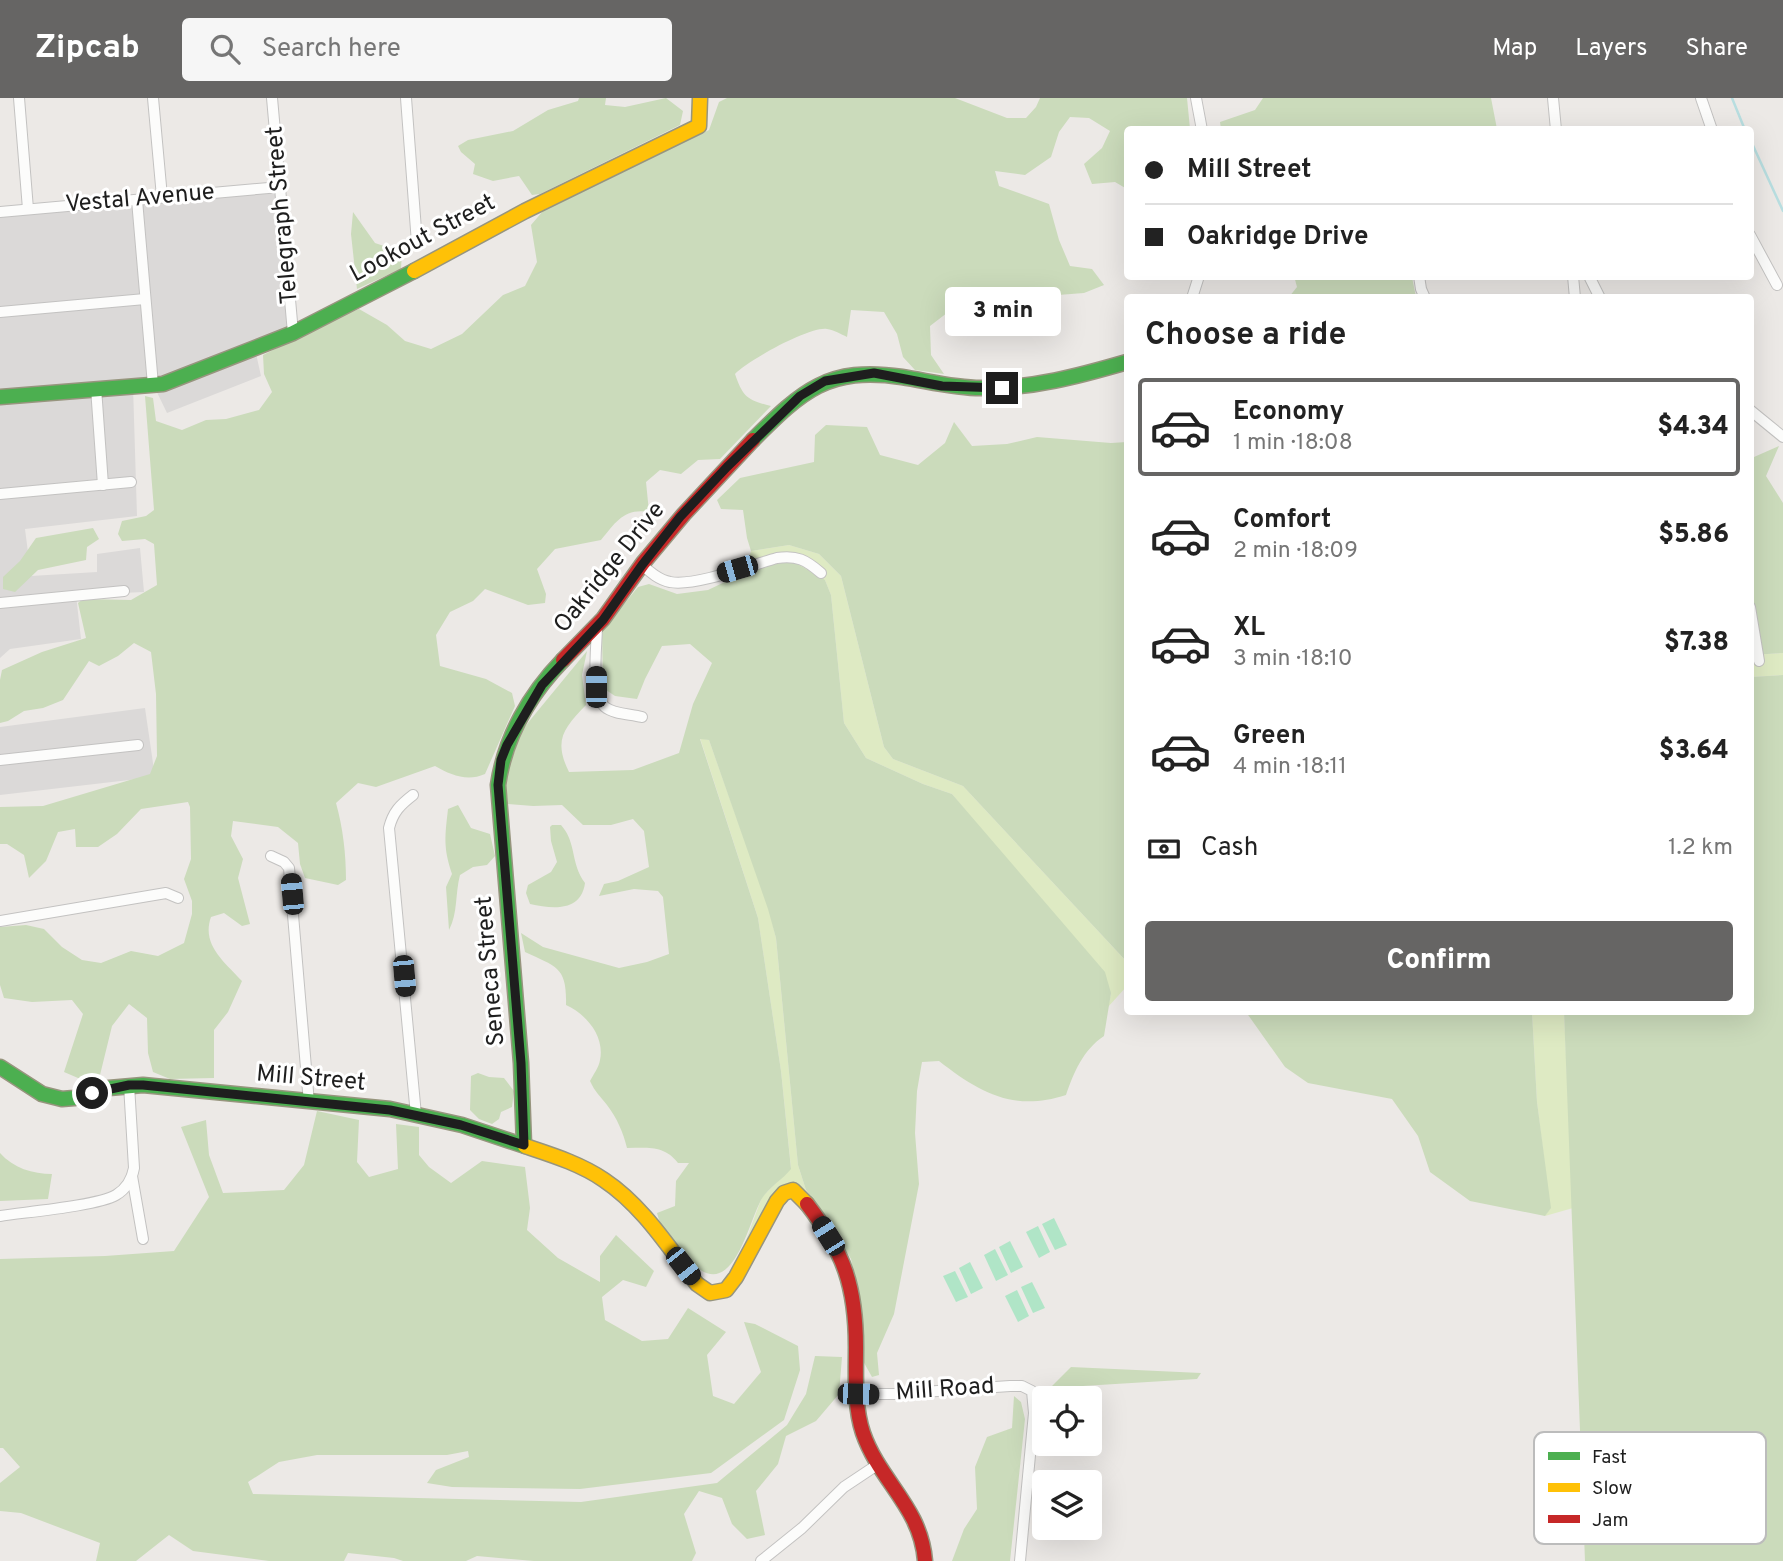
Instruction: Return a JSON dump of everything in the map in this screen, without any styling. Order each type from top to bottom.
[{"type":"street","points":[[19,98],[28,209]]},
{"type":"street","points":[[153,98],[162,197]]},
{"type":"street","name":"Telegraph Street","points":[[272,98],[293,332]]},
{"type":"street","points":[[406,98],[417,243]]},
{"type":"street","name":"Lookout Street","points":[[0,397],[163,384],[293,332],[538,205],[692,130],[699,125],[700,98]]},
{"type":"street","points":[[1196,98],[1201,126]]},
{"type":"street","points":[[1552,98],[1556,126]]},
{"type":"street","points":[[1701,98],[1711,126]]},
{"type":"street","name":"Vestal Avenue","points":[[0,212],[280,187]]},
{"type":"street","points":[[138,200],[153,385]]},
{"type":"street","points":[[1754,242],[1777,285]]},
{"type":"street","points":[[0,312],[145,299]]},
{"type":"street","name":"Oakridge Drive","points":[[499,794],[501,760],[507,745],[547,678],[597,626],[680,517],[800,396],[825,381],[874,373],[942,386],[1002,388],[1071,378],[1124,363]]},
{"type":"street","points":[[96,388],[103,485]]},
{"type":"street","points":[[1754,413],[1783,437]]},
{"type":"street","points":[[0,494],[131,482]]},
{"type":"street","points":[[642,565],[661,579],[681,583],[791,556],[809,562],[821,573]]},
{"type":"street","points":[[0,603],[124,591]]},
{"type":"street","points":[[597,626],[598,696],[604,707],[614,712],[642,717]]},
{"type":"street","points":[[1754,631],[1759,661]]},
{"type":"street","points":[[0,760],[138,745]]},
{"type":"street","name":"Seneca Street","points":[[499,794],[521,1063],[524,1145]]},
{"type":"street","points":[[413,795],[392,816],[389,828],[416,1115]]},
{"type":"street","points":[[271,856],[284,862],[289,868],[309,1103]]},
{"type":"street","points":[[0,920],[166,893],[177,898]]},
{"type":"street","name":"Mill Street","points":[[0,1067],[42,1094],[62,1099],[129,1085],[344,1104],[461,1125],[524,1145],[584,1169],[625,1196],[638,1208],[697,1284],[710,1293],[718,1293],[728,1287],[744,1264],[778,1201],[784,1193],[793,1190],[800,1195],[819,1222],[837,1250],[848,1275],[855,1315],[858,1394]]},
{"type":"street","points":[[129,1085],[133,1135],[132,1176],[143,1239]]},
{"type":"street","points":[[0,1216],[113,1197],[128,1184],[132,1176]]},
{"type":"street","name":"Mill Road","points":[[858,1394],[894,1394],[1010,1385],[1022,1386],[1032,1391],[1034,1413],[1020,1561]]},
{"type":"street","points":[[858,1394],[865,1439],[877,1465],[910,1507],[921,1527],[925,1561]]},
{"type":"street","points":[[761,1561],[802,1528],[844,1487],[877,1465]]},
{"type":"shaded area","points":[[280,187],[293,333],[255,349],[261,376],[167,413],[152,382],[133,386],[137,516],[25,529],[31,576],[97,572],[97,554],[140,548],[144,592],[76,595],[81,639],[10,649],[0,658],[0,211]]},
{"type":"shaded area","points":[[145,708],[155,777],[0,795],[0,727]]},
{"type":"green space","points":[[579,98],[606,98],[605,105],[625,107],[666,98],[683,111],[680,125],[540,194],[532,195],[519,176],[493,181],[473,174],[475,164],[458,146],[468,140],[513,131],[548,110],[578,101]]},
{"type":"green space","points":[[727,98],[955,98],[1007,118],[1026,118],[1040,98],[1187,98],[1190,126],[1124,126],[1124,187],[1115,182],[1092,184],[1084,164],[1102,148],[1110,131],[1089,118],[1070,117],[1059,132],[1051,157],[1025,175],[995,171],[999,186],[1049,204],[1070,266],[1092,269],[1104,285],[1084,293],[1058,295],[1055,312],[1044,324],[1022,318],[1012,321],[987,320],[956,306],[930,326],[931,355],[944,374],[915,370],[903,357],[897,334],[884,312],[851,310],[847,337],[830,330],[819,330],[779,346],[735,374],[747,396],[771,406],[720,459],[698,460],[681,474],[660,470],[646,482],[649,512],[627,514],[616,522],[601,540],[555,549],[537,569],[546,594],[545,603],[528,605],[485,589],[473,601],[450,612],[436,635],[440,666],[486,679],[512,693],[515,706],[485,774],[459,776],[435,766],[376,787],[358,783],[336,803],[346,870],[346,880],[338,885],[305,878],[300,864],[298,843],[278,827],[233,821],[231,836],[243,859],[238,878],[250,924],[242,926],[224,913],[211,917],[209,936],[212,945],[242,981],[228,1012],[214,1030],[214,1078],[170,1079],[153,1072],[148,1053],[147,1018],[129,1004],[112,1026],[100,1075],[85,1081],[64,1072],[83,1014],[72,1000],[32,1002],[4,998],[0,985],[0,927],[26,925],[44,929],[62,947],[82,960],[101,963],[131,951],[158,956],[184,943],[192,914],[192,901],[184,879],[191,859],[190,807],[188,802],[141,809],[117,834],[98,847],[76,847],[75,829],[58,832],[46,861],[29,878],[24,855],[7,844],[0,844],[0,807],[43,806],[150,774],[157,756],[156,694],[151,652],[134,643],[99,666],[89,661],[63,700],[43,708],[24,711],[0,723],[0,680],[2,670],[42,652],[86,638],[78,603],[83,599],[131,600],[157,585],[154,544],[145,539],[122,541],[118,534],[122,521],[146,516],[154,510],[145,396],[153,398],[156,421],[182,430],[206,420],[226,419],[259,410],[272,392],[264,374],[263,355],[359,309],[387,325],[405,341],[431,349],[462,334],[503,295],[525,286],[537,262],[531,225],[543,211],[709,130],[719,102]]},
{"type":"green space","points":[[1263,98],[1491,98],[1496,126],[1221,126],[1220,122],[1255,110]]},
{"type":"green space","points":[[353,212],[375,243],[402,252],[401,269],[357,289],[351,234]]},
{"type":"green space","points":[[1295,280],[1413,280],[1415,294],[1291,294],[1297,287]]},
{"type":"green space","points":[[954,422],[972,446],[1007,444],[1037,437],[1124,442],[1124,959],[963,786],[893,759],[884,747],[841,576],[819,554],[789,545],[751,551],[743,510],[721,509],[717,500],[740,478],[814,462],[815,435],[826,425],[867,427],[880,455],[918,465],[945,443]]},
{"type":"green space","points":[[1779,446],[1766,476],[1783,503],[1783,653],[1754,655],[1754,457]]},
{"type":"green space","points":[[93,528],[99,539],[87,547],[86,560],[38,570],[15,592],[3,589],[3,577],[20,561],[36,538]]},
{"type":"green space","points":[[789,545],[819,554],[841,576],[884,747],[893,759],[963,786],[1124,959],[1124,989],[1108,1007],[1111,993],[952,794],[866,758],[844,723],[831,595],[825,580],[745,572],[751,551]]},
{"type":"green space","points":[[792,561],[825,580],[831,595],[844,723],[866,758],[952,794],[1105,972],[1111,993],[1104,1036],[1085,1055],[1066,1095],[1047,1100],[1014,1100],[983,1090],[939,1061],[922,1062],[917,1091],[915,1133],[919,1184],[894,1314],[877,1353],[879,1375],[872,1377],[863,1361],[860,1307],[851,1259],[821,1209],[806,1190],[798,1165],[776,938],[709,740],[700,739],[758,918],[781,1071],[791,1169],[761,1200],[735,1259],[726,1269],[715,1274],[702,1271],[687,1258],[665,1232],[657,1213],[675,1206],[676,1181],[689,1163],[678,1163],[661,1150],[627,1148],[617,1120],[590,1081],[600,1060],[597,1034],[587,1020],[566,1005],[565,983],[558,970],[525,952],[521,933],[543,947],[619,968],[669,954],[663,897],[658,891],[634,889],[599,896],[604,884],[618,881],[649,867],[644,831],[633,819],[611,825],[583,825],[562,805],[508,804],[505,779],[522,730],[587,651],[582,675],[586,705],[563,735],[562,751],[569,772],[633,770],[679,753],[693,704],[712,663],[690,644],[662,646],[637,699],[615,696],[603,688],[602,631],[638,587],[649,584],[677,594],[708,590],[754,568]]},
{"type":"green space","points":[[1783,653],[1783,675],[1754,677],[1754,655]]},
{"type":"green space","points":[[1783,675],[1783,1561],[1585,1561],[1584,1544],[1766,1544],[1766,1432],[1580,1432],[1564,1015],[1754,1015],[1754,677]]},
{"type":"green space","points":[[700,738],[709,740],[769,909],[776,938],[798,1165],[806,1190],[795,1185],[771,1201],[745,1243],[762,1197],[791,1168],[781,1071],[758,918]]},
{"type":"green space","points":[[458,805],[471,828],[490,834],[495,856],[487,865],[473,867],[460,875],[454,917],[449,930],[446,887],[452,874],[446,849],[446,827],[448,809]]},
{"type":"green space","points":[[552,825],[561,825],[566,832],[577,868],[585,883],[578,899],[572,904],[548,907],[530,904],[526,893],[528,885],[551,872],[557,862],[551,841]]},
{"type":"green space","points":[[1248,1015],[1532,1015],[1537,1102],[1551,1208],[1545,1216],[1470,1201],[1430,1172],[1418,1136],[1392,1099],[1308,1083],[1285,1067]]},
{"type":"green space","points":[[1532,1015],[1564,1015],[1573,1208],[1545,1216],[1550,1208],[1537,1102]]},
{"type":"green space","points":[[478,1073],[504,1078],[514,1091],[512,1107],[501,1112],[499,1119],[492,1124],[479,1119],[470,1110],[471,1076]]},
{"type":"green space","points":[[317,1111],[359,1120],[357,1162],[369,1177],[398,1169],[396,1124],[419,1127],[419,1155],[429,1167],[451,1183],[482,1161],[525,1167],[530,1208],[527,1230],[558,1258],[600,1282],[600,1256],[616,1235],[654,1271],[646,1287],[623,1280],[602,1297],[605,1320],[642,1341],[668,1339],[688,1308],[726,1332],[707,1355],[713,1396],[734,1404],[761,1372],[744,1322],[755,1324],[798,1346],[800,1370],[784,1420],[711,1473],[580,1489],[452,1487],[427,1483],[436,1470],[469,1457],[468,1451],[447,1455],[317,1455],[279,1462],[248,1482],[253,1494],[581,1502],[717,1483],[787,1425],[806,1394],[815,1356],[842,1357],[839,1394],[816,1421],[786,1436],[778,1464],[756,1491],[765,1535],[747,1539],[732,1524],[722,1498],[699,1491],[684,1514],[696,1553],[692,1561],[534,1561],[477,1556],[466,1561],[403,1561],[348,1553],[344,1561],[269,1561],[193,1551],[169,1535],[136,1561],[96,1561],[100,1543],[21,1513],[0,1511],[0,1483],[20,1467],[0,1448],[0,1259],[174,1251],[209,1197],[181,1127],[206,1120],[209,1155],[223,1193],[284,1190],[304,1165]]},
{"type":"green space","points":[[0,1153],[11,1163],[24,1169],[52,1174],[48,1199],[0,1201]]},
{"type":"green space","points":[[1054,1218],[1067,1245],[1055,1250],[1042,1224]]},
{"type":"green space","points":[[1038,1226],[1050,1252],[1039,1258],[1026,1232]]},
{"type":"green space","points":[[1010,1241],[1023,1267],[1011,1273],[999,1247]]},
{"type":"green space","points":[[995,1249],[1008,1275],[996,1281],[984,1255]]},
{"type":"green space","points":[[970,1262],[983,1288],[971,1294],[959,1268]]},
{"type":"green space","points":[[955,1271],[968,1297],[956,1302],[943,1276]]},
{"type":"green space","points":[[1032,1282],[1045,1308],[1033,1313],[1021,1287]]},
{"type":"green space","points":[[1017,1290],[1029,1316],[1018,1322],[1005,1296]]},
{"type":"green space","points":[[1071,1367],[1201,1373],[1197,1379],[1052,1386]]},
{"type":"green space","points":[[1014,1396],[1021,1402],[1025,1419],[1010,1561],[952,1561],[964,1529],[977,1509],[975,1467],[987,1437],[1012,1428]]},
{"type":"waterway","points":[[1732,98],[1743,126]]},
{"type":"waterway","points":[[1754,148],[1783,211]]},
{"type":"traffic: fast","points":[[0,397],[163,384],[293,333],[414,271]]},
{"type":"traffic: fast","points":[[753,440],[802,396],[835,379],[854,375],[902,377],[961,387],[1000,388],[1055,381],[1124,363]]},
{"type":"traffic: fast","points":[[524,1145],[521,1063],[498,785],[506,750],[521,717],[540,687],[563,660]]},
{"type":"traffic: fast","points":[[0,1067],[42,1094],[62,1099],[109,1088],[143,1085],[390,1109],[462,1125],[525,1146]]},
{"type":"traffic: slow","points":[[414,271],[525,211],[699,126],[700,98]]},
{"type":"traffic: slow","points":[[525,1146],[586,1169],[618,1190],[655,1228],[697,1284],[710,1293],[726,1290],[736,1277],[777,1201],[784,1193],[793,1190],[807,1204]]},
{"type":"traffic: jam","points":[[563,660],[603,619],[643,563],[684,514],[753,440]]},
{"type":"traffic: jam","points":[[807,1204],[839,1255],[850,1288],[854,1306],[857,1401],[863,1433],[879,1466],[916,1525],[925,1561]]},
{"type":"route","points":[[92,1093],[109,1088],[143,1085],[309,1103],[344,1104],[390,1110],[461,1125],[524,1145],[521,1063],[498,785],[501,760],[507,745],[542,685],[603,620],[680,517],[800,396],[825,381],[874,373],[942,386],[1002,388]]}]
